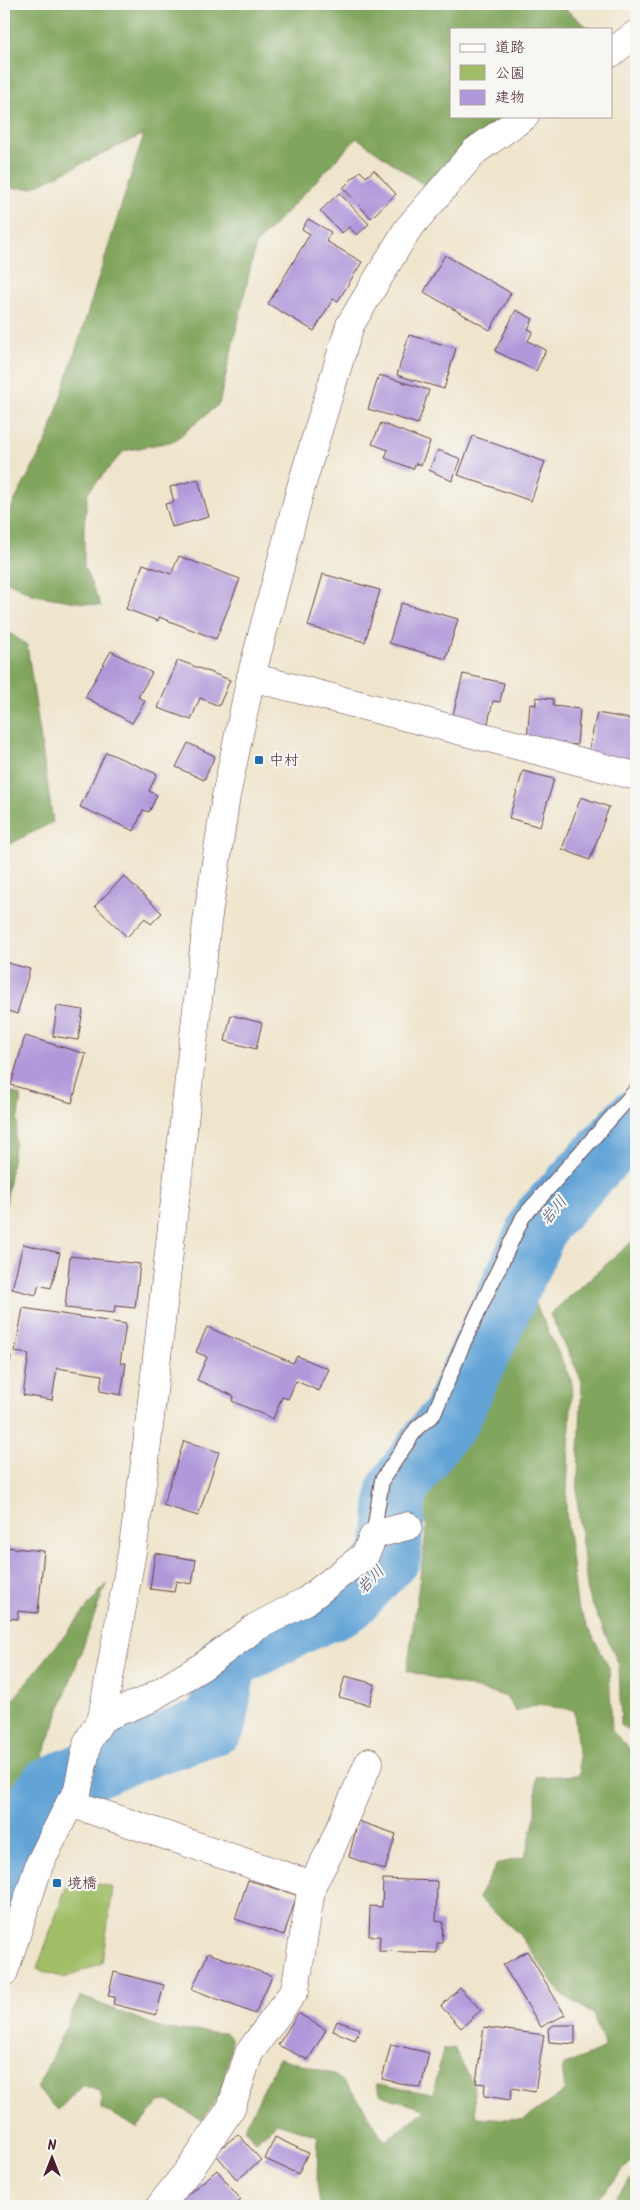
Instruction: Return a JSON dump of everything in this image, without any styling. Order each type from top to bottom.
[{"type":"street","points":[[612,52],[636,34]]},
{"type":"street","points":[[4,1972],[40,1865],[74,1798],[88,1742],[102,1718],[132,1552],[144,1470],[207,922],[226,796],[250,677],[301,487],[350,326],[407,230],[475,152],[521,118]]},
{"type":"street","points":[[250,677],[636,776]]},
{"type":"street","points":[[102,1718],[147,1700],[203,1666],[256,1627],[306,1601],[365,1555],[375,1536],[408,1526]]},
{"type":"street","points":[[160,2206],[195,2162],[231,2108],[249,2053],[295,1990],[312,1885],[330,1851],[369,1762]]},
{"type":"street","points":[[74,1798],[312,1885]]},
{"type":"lane","points":[[375,1536],[382,1480],[417,1428],[434,1414],[468,1334],[523,1217],[636,1090]]},
{"type":"green space","points":[[4,4],[559,4],[589,28],[450,28],[450,118],[508,118],[428,188],[357,138],[256,244],[219,404],[174,441],[124,451],[88,492],[84,526],[84,567],[101,606],[34,595],[4,580],[4,521],[48,438],[144,134],[31,188],[4,188]]},
{"type":"green space","points":[[4,629],[27,645],[53,822],[4,847]]},
{"type":"green space","points":[[4,1089],[21,1096],[4,1218]]},
{"type":"green space","points":[[636,1238],[636,1737],[621,1725],[619,1665],[588,1595],[577,1499],[582,1381],[550,1314]]},
{"type":"green space","points":[[527,1285],[572,1383],[566,1513],[577,1605],[609,1668],[612,1731],[636,1755],[636,2156],[594,2203],[594,2206],[490,2206],[480,2203],[480,2206],[320,2206],[317,2183],[318,2136],[277,2123],[256,2141],[244,2129],[279,2058],[320,2070],[341,2080],[360,2101],[385,2141],[426,2110],[381,2095],[376,2084],[433,2094],[443,2050],[454,2048],[473,2083],[476,2117],[523,2120],[565,2091],[562,2066],[605,2048],[593,2014],[561,1994],[518,1933],[478,1898],[497,1864],[525,1857],[536,1814],[536,1777],[580,1775],[574,1710],[537,1705],[516,1712],[505,1696],[407,1671],[427,1526],[411,1508],[415,1485],[468,1420]]},
{"type":"green space","points":[[106,1584],[38,1769],[4,1850],[4,1711]]},
{"type":"green space","points":[[70,1876],[113,1888],[102,1963],[64,1978],[37,1969]]},
{"type":"green space","points":[[80,1996],[164,2029],[225,2033],[231,2037],[230,2053],[220,2095],[202,2120],[168,2101],[159,2102],[137,2128],[101,2108],[101,2092],[83,2085],[58,2110],[37,2089]]},
{"type":"green space","points":[[636,2173],[636,2206],[607,2206]]},
{"type":"building","points":[[374,170],[396,194],[371,218],[343,188],[360,171],[366,177]]},
{"type":"building","points":[[339,193],[369,224],[357,235],[349,227],[342,233],[320,211]]},
{"type":"building","points":[[308,219],[331,232],[326,241],[362,262],[338,301],[333,299],[314,331],[268,304],[310,234],[302,229]]},
{"type":"building","points":[[445,255],[511,293],[490,330],[424,292]]},
{"type":"building","points":[[516,310],[533,319],[528,329],[533,331],[528,341],[546,350],[536,371],[495,351]]},
{"type":"building","points":[[409,335],[456,348],[444,389],[397,375]]},
{"type":"building","points":[[379,375],[429,390],[418,424],[368,409]]},
{"type":"building","points":[[381,423],[430,442],[421,465],[416,463],[413,469],[385,458],[388,450],[372,444]]},
{"type":"building","points":[[473,436],[545,462],[531,501],[458,475]]},
{"type":"building","points":[[438,450],[461,459],[452,481],[429,470]]},
{"type":"building","points":[[198,479],[209,517],[172,527],[165,504],[174,502],[170,487]]},
{"type":"building","points":[[179,556],[240,579],[216,639],[159,617],[158,621],[126,609],[143,564],[171,574]]},
{"type":"building","points":[[323,574],[380,590],[365,642],[308,626]]},
{"type":"building","points":[[401,603],[458,619],[446,659],[389,643]]},
{"type":"building","points":[[111,651],[152,673],[138,697],[145,701],[132,723],[85,697]]},
{"type":"building","points":[[178,660],[230,680],[219,706],[200,698],[191,720],[158,708]]},
{"type":"building","points":[[463,674],[504,683],[500,702],[493,701],[487,727],[452,719]]},
{"type":"building","points":[[536,697],[553,699],[553,706],[580,709],[577,745],[527,740],[530,704],[536,705]]},
{"type":"building","points":[[597,713],[636,720],[636,763],[588,753]]},
{"type":"building","points":[[188,743],[215,756],[204,780],[176,767]]},
{"type":"building","points":[[106,752],[157,774],[149,791],[157,795],[149,812],[143,810],[134,831],[80,807]]},
{"type":"building","points":[[523,771],[554,779],[540,827],[509,818]]},
{"type":"building","points":[[581,797],[609,807],[590,860],[562,849]]},
{"type":"building","points":[[4,876],[8,879],[4,888]]},
{"type":"building","points":[[124,876],[162,913],[151,924],[145,918],[127,937],[95,906]]},
{"type":"building","points":[[4,962],[30,969],[17,1014],[8,1011],[4,1023]]},
{"type":"building","points":[[57,1006],[83,1010],[78,1040],[53,1036]]},
{"type":"building","points":[[231,1015],[262,1023],[256,1049],[225,1041]]},
{"type":"building","points":[[25,1036],[86,1054],[72,1103],[11,1085]]},
{"type":"building","points":[[23,1244],[60,1253],[51,1288],[39,1285],[36,1295],[12,1289]]},
{"type":"building","points":[[70,1256],[140,1264],[135,1308],[115,1306],[114,1313],[65,1308]]},
{"type":"building","points":[[23,1308],[126,1324],[120,1363],[126,1363],[121,1395],[100,1391],[102,1375],[57,1368],[52,1400],[23,1395],[29,1354],[15,1352]]},
{"type":"building","points":[[207,1327],[293,1363],[297,1356],[329,1369],[319,1391],[296,1381],[288,1399],[282,1397],[273,1419],[232,1401],[234,1396],[197,1380],[207,1357],[196,1352]]},
{"type":"building","points":[[4,1354],[11,1356],[5,1386],[4,1386]]},
{"type":"building","points":[[184,1441],[219,1452],[198,1516],[163,1505]]},
{"type":"building","points":[[4,1547],[44,1551],[38,1613],[18,1611],[18,1619],[4,1618]]},
{"type":"building","points":[[155,1553],[196,1560],[192,1584],[176,1581],[174,1592],[150,1589]]},
{"type":"building","points":[[345,1676],[375,1684],[369,1705],[339,1697]]},
{"type":"building","points":[[358,1821],[396,1834],[385,1870],[349,1857]]},
{"type":"building","points":[[383,1879],[437,1881],[436,1921],[443,1922],[442,1943],[437,1943],[437,1953],[379,1951],[380,1936],[369,1936],[370,1906],[382,1907]]},
{"type":"building","points":[[248,1880],[297,1895],[284,1935],[235,1919]]},
{"type":"building","points":[[527,1951],[565,2015],[541,2027],[503,1965]]},
{"type":"building","points":[[208,1953],[272,1976],[255,2014],[192,1989]]},
{"type":"building","points":[[114,1972],[164,1985],[156,2015],[113,2004],[115,1997],[108,1996]]},
{"type":"building","points":[[460,1988],[481,2010],[461,2028],[441,2006]]},
{"type":"building","points":[[298,2013],[326,2030],[308,2060],[278,2045]]},
{"type":"building","points":[[337,2021],[360,2029],[355,2040],[333,2031]]},
{"type":"building","points":[[554,2025],[575,2025],[575,2044],[549,2042],[548,2029]]},
{"type":"building","points":[[484,2027],[544,2035],[535,2092],[512,2088],[510,2100],[484,2096],[485,2084],[476,2083]]},
{"type":"building","points":[[391,2044],[429,2053],[421,2088],[382,2079]]},
{"type":"building","points":[[238,2134],[261,2160],[237,2180],[215,2153]]},
{"type":"building","points":[[275,2137],[308,2153],[298,2174],[265,2159]]},
{"type":"building","points":[[217,2170],[241,2200],[234,2206],[174,2206]]},
{"type":"waterway","name":"岩川","points":[[4,1881],[29,1811],[49,1787],[121,1757],[216,1724],[227,1662],[300,1624],[347,1603],[391,1556],[397,1489],[439,1431],[449,1421],[541,1221],[636,1119]]},
{"type":"place","name":"中村","points":[[259,760]]},
{"type":"place","name":"境橋","points":[[57,1883]]}]
